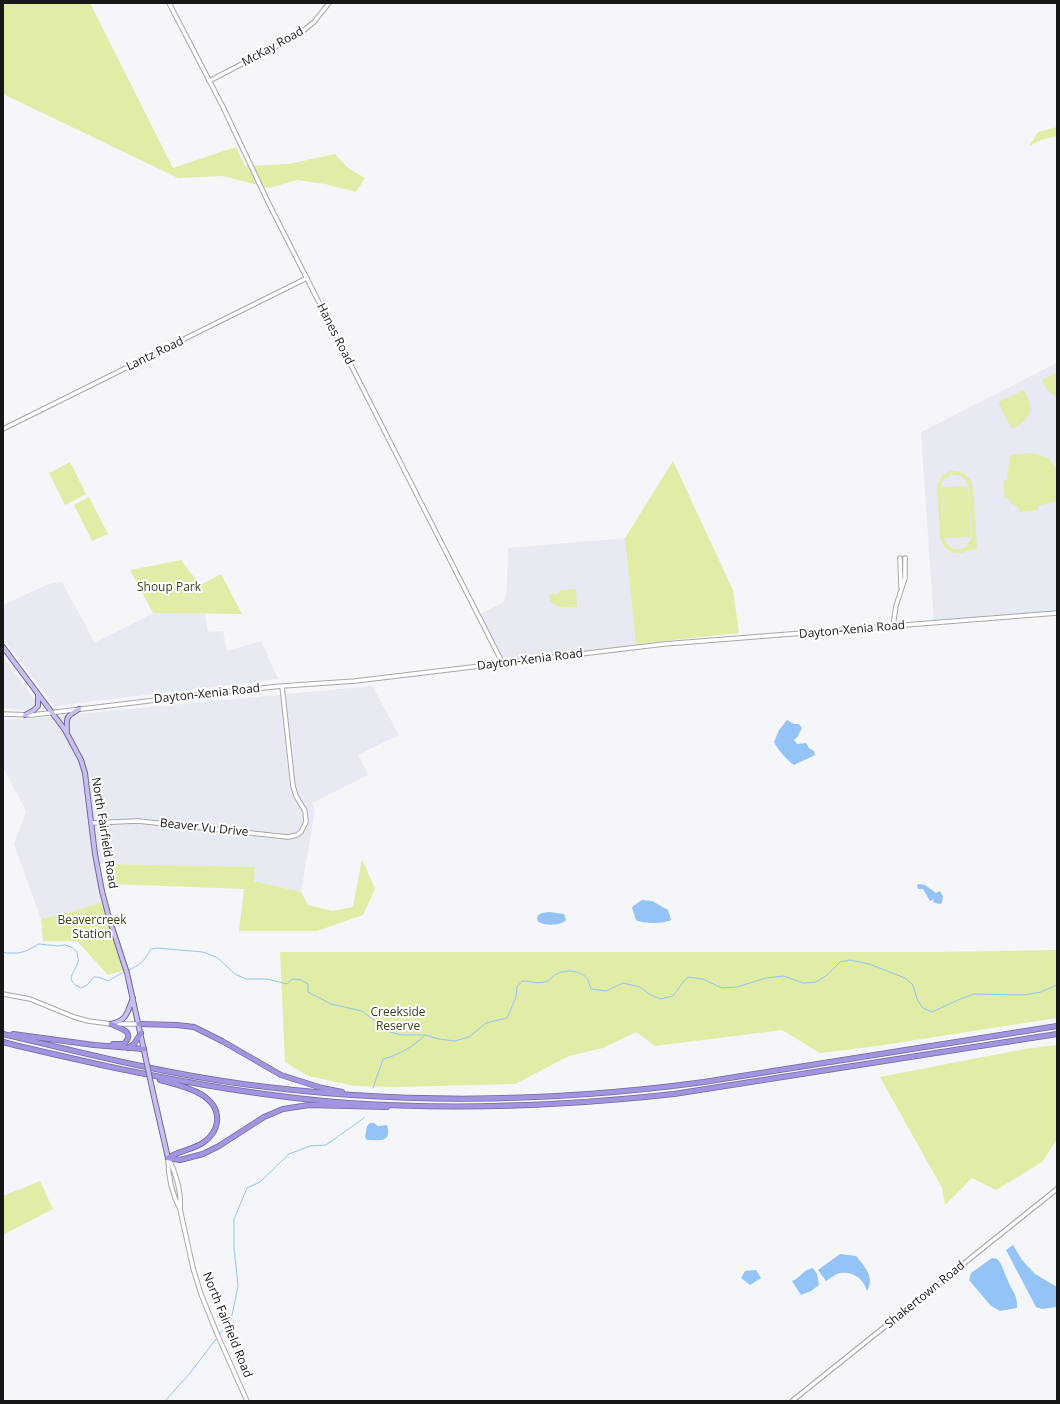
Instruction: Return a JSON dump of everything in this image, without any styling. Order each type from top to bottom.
[{"type":"highway","points":[[94,1045],[124,1044],[128,1036],[127,1032],[111,1024]]},
{"type":"highway","points":[[139,1024],[177,1024],[194,1027],[222,1041],[281,1075],[322,1088],[366,1096]]},
{"type":"highway","points":[[3,1034],[96,1056],[194,1076],[293,1090],[366,1096],[437,1099],[493,1099],[645,1090],[718,1080],[1057,1026]]},
{"type":"highway","points":[[127,1048],[134,1044],[141,1032]]},
{"type":"highway","points":[[3,1034],[94,1045],[144,1049]]},
{"type":"highway","points":[[3,1042],[137,1072],[234,1090],[346,1102],[408,1106],[516,1106],[622,1100],[717,1088],[1057,1034]]},
{"type":"highway","points":[[137,1072],[190,1090],[210,1101],[216,1108],[216,1127],[213,1134],[206,1141],[195,1148],[176,1153],[168,1158]]},
{"type":"highway","points":[[168,1158],[180,1160],[203,1154],[219,1146],[264,1117],[288,1108],[309,1105],[379,1108],[408,1106]]},
{"type":"main road","name":"North Fairfield Road","points":[[3,647],[67,734],[81,760],[85,773],[95,854],[102,891],[134,998],[168,1158]]},
{"type":"main road","points":[[25,715],[38,706],[38,695]]},
{"type":"main road","points":[[67,734],[67,718],[79,709]]},
{"type":"main road","points":[[111,1024],[119,1022],[125,1017],[134,998]]},
{"type":"street","name":"Hanes Road","points":[[169,3],[503,664]]},
{"type":"street","name":"McKay Road","points":[[209,81],[298,35],[314,22],[329,3]]},
{"type":"street","name":"Lantz Road","points":[[3,429],[307,278]]},
{"type":"street","points":[[900,558],[900,590]]},
{"type":"street","points":[[894,626],[895,609],[900,590],[906,578],[905,558]]},
{"type":"street","name":"Dayton-Xenia Road","points":[[3,714],[25,715],[282,686],[355,681],[664,644],[1057,613]]},
{"type":"street","name":"Beaver Vu Drive","points":[[91,823],[138,821],[288,837],[294,836],[301,832],[306,824],[306,819],[305,812],[296,796],[293,786],[282,686]]},
{"type":"street","points":[[3,994],[30,999],[74,1017],[88,1021],[111,1024],[139,1024]]},
{"type":"street","name":"North Fairfield Road","points":[[168,1158],[173,1167],[181,1202],[180,1209],[193,1268],[201,1294],[247,1401]]},
{"type":"street","name":"Shakertown Road","points":[[792,1401],[1057,1189]]},
{"type":"shaded area","points":[[1057,363],[1057,613],[934,623],[921,432]]},
{"type":"shaded area","points":[[625,538],[637,648],[503,664],[478,615],[505,600],[507,588],[508,548]]},
{"type":"shaded area","points":[[62,582],[95,643],[153,613],[205,614],[208,632],[223,631],[227,651],[261,641],[278,679],[54,706],[3,638],[3,605],[49,584]]},
{"type":"shaded area","points":[[3,657],[35,700],[35,706],[21,710],[3,708]]},
{"type":"shaded area","points":[[372,686],[399,735],[358,755],[368,775],[312,803],[315,810],[301,892],[254,881],[255,867],[97,864],[105,901],[78,910],[41,919],[14,844],[26,811],[3,767],[3,720]]},
{"type":"green space","points":[[3,3],[90,3],[173,168],[236,147],[245,166],[289,164],[335,154],[348,168],[365,178],[356,192],[325,184],[297,180],[269,188],[223,176],[178,178],[3,94]]},
{"type":"green space","points":[[1057,127],[1057,136],[1041,140],[1029,146],[1038,132]]},
{"type":"green space","points":[[1057,372],[1057,398],[1047,390],[1042,380]]},
{"type":"green space","points":[[1024,390],[1030,403],[1030,413],[1024,421],[1012,429],[999,404],[1000,401]]},
{"type":"green space","points":[[1033,453],[1048,458],[1057,468],[1057,501],[1038,506],[1038,510],[1020,512],[1020,509],[1011,503],[1008,498],[1005,499],[1003,481],[1007,480],[1010,455]]},
{"type":"green space","points":[[673,461],[733,590],[739,633],[636,644],[625,538]]},
{"type":"green space","points":[[70,462],[86,494],[65,505],[49,473]]},
{"type":"green space","points":[[950,471],[954,471],[965,474],[972,483],[977,549],[972,549],[963,553],[953,553],[947,550],[943,544],[940,537],[937,487],[941,477]],"holes":[[[951,475],[963,477],[967,482],[969,488],[972,537],[967,546],[960,549],[953,549],[950,547],[944,538],[971,537],[968,486],[942,487],[944,537],[941,487],[943,480]]]},
{"type":"green space","points":[[89,497],[108,534],[92,541],[74,505]]},
{"type":"green space","name":"Shoup Park","points":[[181,560],[200,585],[221,574],[242,614],[153,613],[130,570]]},
{"type":"green space","points":[[576,589],[577,607],[563,607],[555,605],[550,599],[549,594],[558,594],[561,590]]},
{"type":"green space","points":[[362,859],[375,889],[363,915],[317,931],[239,931],[244,889],[112,884],[111,864],[255,867],[254,881],[301,892],[308,905],[333,911],[353,907]]},
{"type":"green space","name":"Beavercreek Station","points":[[105,901],[126,970],[108,975],[77,941],[43,941],[41,919],[78,910]]},
{"type":"green space","name":"Creekside Reserve","points":[[1057,950],[1057,1018],[877,1046],[820,1053],[782,1030],[655,1046],[636,1032],[603,1048],[569,1056],[515,1084],[397,1087],[355,1086],[308,1076],[285,1062],[280,952],[937,952]]},
{"type":"green space","points":[[1057,1045],[1057,1139],[1042,1162],[996,1190],[972,1178],[945,1205],[942,1188],[880,1077],[1024,1049]]},
{"type":"green space","points":[[40,1181],[53,1209],[3,1235],[3,1196]]},
{"type":"water","points":[[787,720],[794,724],[799,724],[802,728],[794,740],[797,744],[806,743],[809,748],[814,751],[815,755],[794,765],[783,755],[774,742],[779,730]]},
{"type":"water","points":[[917,885],[925,885],[936,893],[940,891],[943,896],[942,903],[939,904],[933,902],[934,899],[930,901],[923,889],[918,889]]},
{"type":"water","points":[[642,900],[652,901],[668,910],[671,920],[654,923],[636,920],[632,908]]},
{"type":"water","points":[[549,912],[564,914],[566,920],[562,923],[554,924],[543,924],[539,922],[537,918],[539,915]]},
{"type":"water","points":[[370,1123],[374,1123],[378,1126],[387,1125],[388,1135],[386,1138],[380,1140],[367,1140],[365,1137],[367,1126]]},
{"type":"water","points":[[1013,1245],[1022,1260],[1035,1274],[1057,1287],[1057,1307],[1042,1309],[1036,1307],[1006,1250]]},
{"type":"water","points":[[840,1254],[856,1256],[863,1264],[868,1272],[870,1281],[867,1291],[861,1280],[849,1273],[834,1275],[826,1281],[818,1270]]},
{"type":"water","points":[[992,1258],[997,1259],[1002,1266],[1016,1296],[1017,1308],[1000,1311],[991,1306],[969,1280],[971,1273]]},
{"type":"water","points":[[813,1268],[817,1274],[819,1285],[811,1291],[801,1295],[792,1281],[798,1278],[806,1270]]},
{"type":"water","points":[[756,1270],[761,1278],[750,1285],[741,1278],[745,1271]]},
{"type":"waterway","points":[[3,952],[18,953],[26,951],[39,944],[58,946],[65,945],[71,947],[77,952],[78,960],[71,979],[81,988],[87,985],[94,977],[108,981],[124,972]]},
{"type":"waterway","points":[[127,971],[141,963],[151,949],[157,948],[203,952],[218,958],[235,974],[246,979],[267,979],[287,984],[292,979],[301,980],[308,984],[308,992],[331,1004],[362,1011],[390,1032],[402,1035],[425,1035],[455,1041],[469,1037],[486,1023],[507,1018],[516,997],[517,987],[522,981],[538,983],[544,982],[565,971],[574,971],[582,974],[588,980],[591,989],[606,991],[623,983],[640,987],[649,994],[660,999],[673,996],[688,977],[703,979],[722,988],[737,987],[766,978],[784,976],[803,983],[816,982],[827,975],[840,962],[850,960],[869,964],[905,978],[913,985],[917,999],[923,1008],[932,1012],[974,994],[1024,995],[1041,992],[1057,985]]},
{"type":"waterway","points":[[373,1088],[383,1059],[406,1050],[425,1035]]},
{"type":"waterway","points":[[220,1334],[231,1320],[238,1286],[234,1248],[234,1219],[247,1188],[260,1182],[289,1154],[310,1146],[326,1145],[364,1118]]},
{"type":"waterway","points":[[165,1401],[190,1373],[216,1339]]}]
